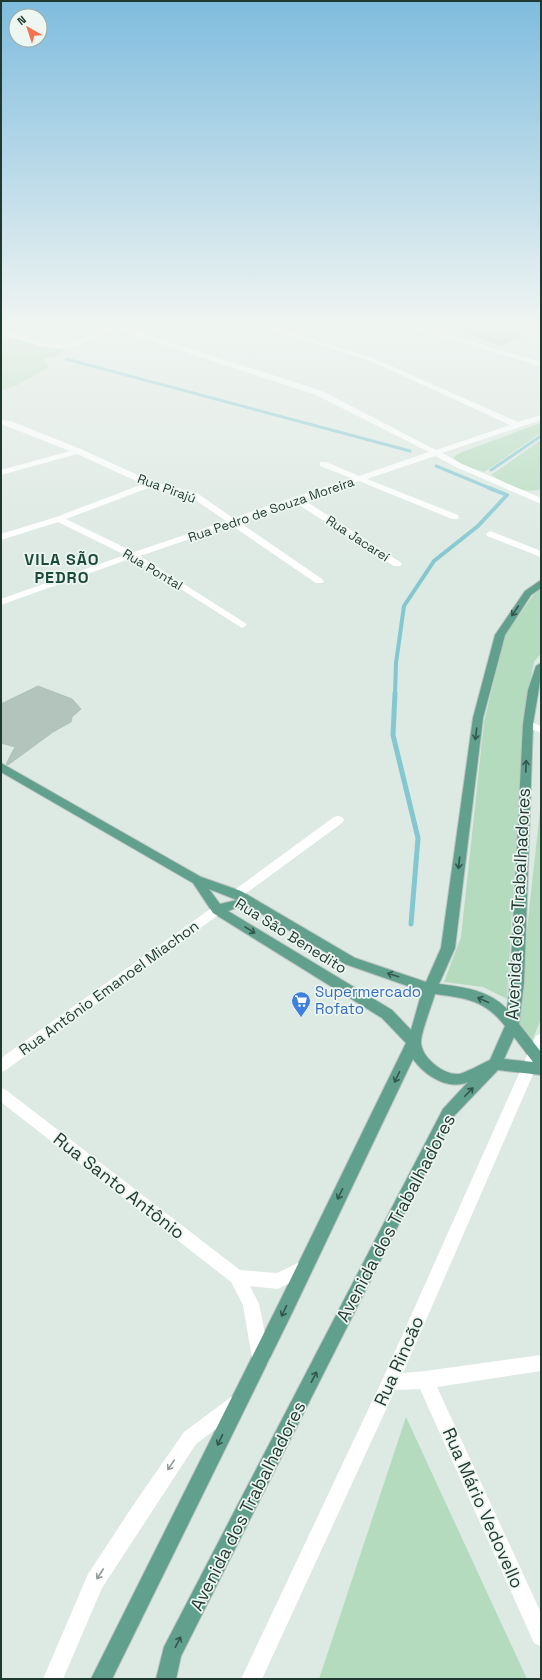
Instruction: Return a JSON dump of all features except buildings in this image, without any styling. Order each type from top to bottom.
[{"type":"main road","points":[[101,1679],[240,1401],[414,1042],[430,988],[448,948],[478,718],[500,635],[528,593],[541,583]]},
{"type":"main road","name":"Avenida dos Trabalhadores","points":[[166,1679],[171,1654],[448,1113],[495,1064],[512,1025],[535,727],[533,690],[541,666]]},
{"type":"main road","name":"Rua São Benedito","points":[[2,770],[197,880],[237,894],[350,961],[430,988]]},
{"type":"main road","name":"Rua São Benedito","points":[[197,880],[217,910],[387,1014],[414,1042]]},
{"type":"main road","points":[[217,910],[235,904],[254,904]]},
{"type":"main road","points":[[414,1042],[418,1056],[426,1066],[437,1074],[459,1080],[495,1064],[537,1059],[501,1011],[488,1001],[467,993],[430,988]]},
{"type":"street","points":[[337,402],[436,453],[452,464],[483,476],[519,494],[539,499]]},
{"type":"street","points":[[467,402],[517,425]]},
{"type":"street","name":"Rua Pedro de Souza Moreira","points":[[1,602],[541,417]]},
{"type":"street","name":"Rua Pirajú","points":[[1,422],[8,423],[78,451],[150,484],[194,495],[319,581]]},
{"type":"street","points":[[1,472],[78,451]]},
{"type":"street","points":[[323,464],[455,516]]},
{"type":"street","points":[[1,537],[60,519],[150,484]]},
{"type":"street","name":"Rua Jacareí","points":[[298,500],[397,564]]},
{"type":"street","name":"Rua Pontal","points":[[60,519],[133,556],[242,625]]},
{"type":"street","points":[[490,534],[541,554]]},
{"type":"street","points":[[237,894],[338,820]]},
{"type":"street","name":"Rua Antônio Emanoel Miachon","points":[[1,1066],[217,910]]},
{"type":"street","name":"Rua Rincão","points":[[251,1679],[390,1382],[537,1059]]},
{"type":"street","name":"Rua Santo Antônio","points":[[1,1094],[237,1277],[251,1304],[261,1358]]},
{"type":"street","points":[[237,1277],[278,1281],[304,1268]]},
{"type":"street","points":[[390,1382],[425,1380],[541,1363]]},
{"type":"street","name":"Rua Mário Vedovello","points":[[425,1380],[541,1636]]},
{"type":"street","points":[[53,1679],[95,1581],[190,1438],[240,1401]]},
{"type":"green space","points":[[541,423],[541,433],[484,472],[463,465],[453,457],[462,452]]},
{"type":"green space","points":[[541,440],[541,489],[528,491],[521,490],[491,475]]},
{"type":"green space","points":[[541,588],[541,653],[534,662],[523,719],[507,999],[483,987],[444,982],[461,937],[484,722],[505,635],[534,594]]},
{"type":"green space","points":[[541,801],[541,1019],[532,1041],[517,1021]]},
{"type":"green space","points":[[406,1417],[527,1679],[319,1679]]},
{"type":"waterway","points":[[228,402],[410,451]]},
{"type":"waterway","points":[[491,470],[541,436]]},
{"type":"waterway","points":[[436,466],[492,489]]},
{"type":"waterway","points":[[395,694],[396,663],[404,606],[434,561],[478,526],[507,495],[489,488]]},
{"type":"waterway","points":[[395,693],[393,735],[418,838],[411,924]]},
{"type":"place","name":"Supermercado Rofato","points":[[301,1018]]},
{"type":"district","name":"VILA SÃO PEDRO","points":[[62,568]]}]
